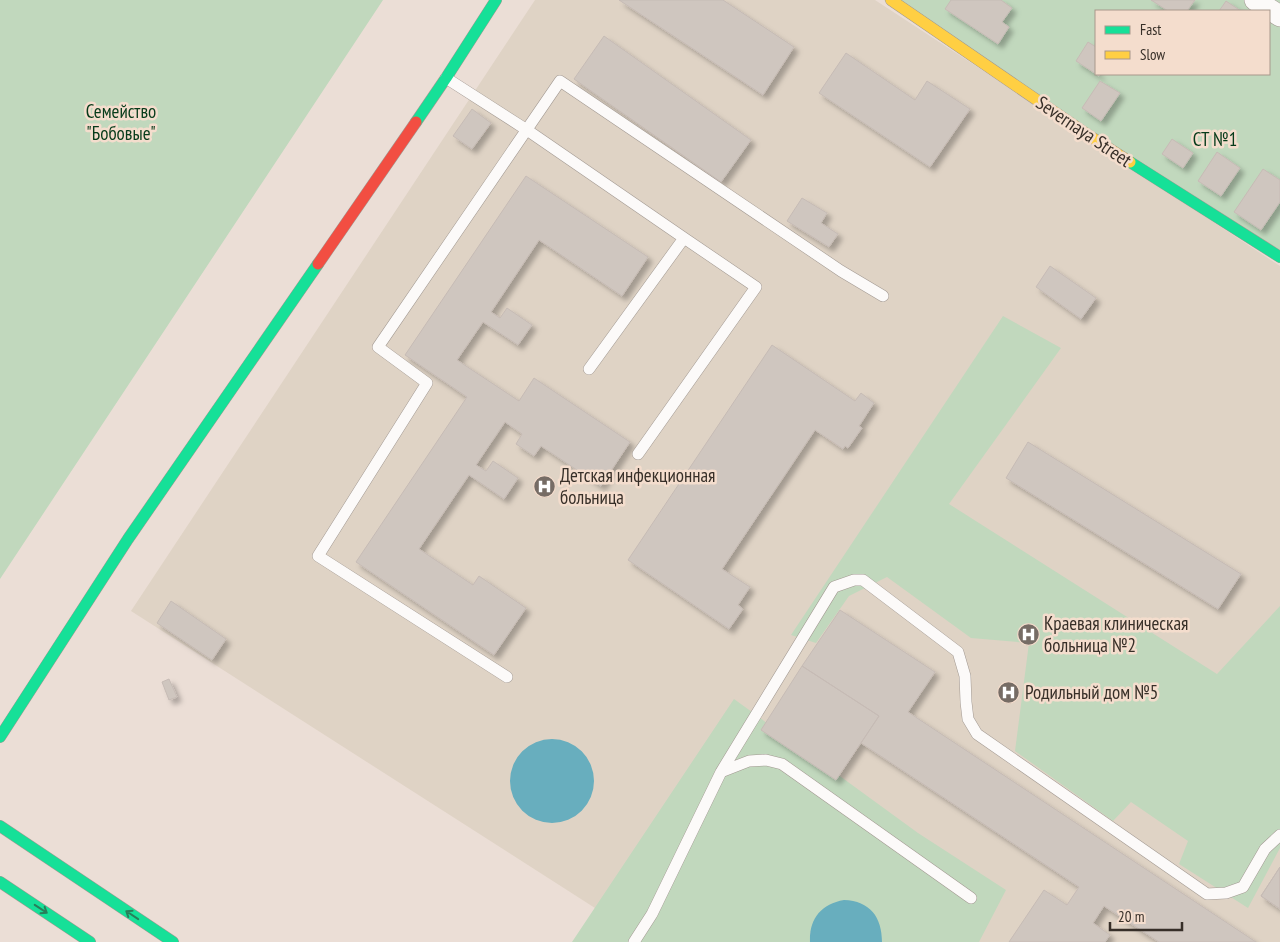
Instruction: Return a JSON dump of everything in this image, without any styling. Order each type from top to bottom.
[{"type":"main road","points":[[0,737],[128,538],[446,78],[496,0]]},
{"type":"main road","name":"Severnaya Street","points":[[891,0],[1085,133],[1280,257]]},
{"type":"main road","points":[[0,826],[173,942]]},
{"type":"main road","points":[[0,882],[90,942]]},
{"type":"street","points":[[1255,0],[1280,16]]},
{"type":"lane","points":[[446,78],[527,130],[756,287],[638,454]]},
{"type":"lane","points":[[507,677],[318,556],[427,383],[378,348],[560,82],[841,271],[883,296]]},
{"type":"lane","points":[[589,369],[684,238]]},
{"type":"lane","points":[[634,942],[652,914],[722,772],[834,587],[854,580],[863,580],[958,652],[965,676],[968,719],[977,734],[1207,894],[1226,894],[1243,887],[1265,849],[1280,835]]},
{"type":"lane","points":[[722,772],[749,761],[766,760],[782,764],[971,898]]},
{"type":"shaded area","points":[[535,0],[875,0],[1280,266],[1280,942],[574,942],[595,908],[131,611]]},
{"type":"green space","name":"Семейство \"Бобовые\"","points":[[0,0],[383,0],[0,579]]},
{"type":"green space","name":"СТ №1","points":[[884,0],[1280,0],[1280,260]]},
{"type":"green space","points":[[1003,316],[1061,348],[949,504],[1217,674],[1280,606],[1280,848],[1248,908],[1179,864],[1188,841],[1131,802],[1113,821],[1015,751],[1029,643],[971,638],[887,577],[849,596],[816,643],[791,635]]},
{"type":"green space","points":[[734,699],[918,833],[1006,890],[979,942],[882,942],[810,932],[810,942],[572,942]]},
{"type":"water","points":[[552,739],[575,746],[587,758],[594,781],[587,804],[575,816],[552,823],[529,816],[517,804],[510,781],[517,758],[529,746]]},
{"type":"water","points":[[844,900],[861,903],[873,912],[880,925],[882,942],[810,942],[812,926],[818,914],[829,905]]},
{"type":"building","points":[[619,0],[723,0],[794,47],[763,95]]},
{"type":"building","points":[[951,0],[1001,0],[1012,8],[1002,22],[1009,27],[998,44],[945,9]]},
{"type":"building","points":[[1151,0],[1195,0],[1188,10],[1166,10]]},
{"type":"building","points":[[1226,1],[1240,10],[1220,10]]},
{"type":"building","points":[[604,36],[751,140],[721,182],[574,79]]},
{"type":"building","points":[[1088,42],[1095,46],[1095,73],[1076,61]]},
{"type":"building","points":[[846,53],[915,100],[927,81],[970,109],[930,167],[819,93]]},
{"type":"building","points":[[1100,81],[1120,93],[1101,121],[1082,108]]},
{"type":"building","points":[[472,109],[491,123],[472,149],[453,136]]},
{"type":"building","points":[[1172,139],[1193,153],[1183,168],[1162,154]]},
{"type":"building","points":[[1217,152],[1240,168],[1221,196],[1198,181]]},
{"type":"building","points":[[1263,169],[1280,180],[1280,202],[1261,230],[1234,212]]},
{"type":"building","points":[[526,176],[648,257],[622,296],[539,240],[491,312],[500,318],[507,308],[532,325],[518,345],[483,322],[457,360],[519,401],[534,378],[630,442],[601,486],[541,446],[534,456],[516,444],[522,434],[505,422],[476,465],[486,471],[493,461],[518,478],[504,499],[469,475],[419,549],[473,585],[479,576],[526,608],[494,655],[356,562],[467,397],[405,355]]},
{"type":"building","points":[[802,198],[827,213],[821,223],[838,234],[829,247],[787,221]]},
{"type":"building","points":[[1050,266],[1096,298],[1081,319],[1036,287]]},
{"type":"building","points":[[772,345],[855,401],[861,393],[874,403],[859,426],[862,428],[848,448],[845,446],[843,449],[815,430],[722,569],[750,587],[738,605],[743,609],[729,629],[628,560]]},
{"type":"building","points":[[1028,442],[1241,574],[1218,609],[1006,478]]},
{"type":"building","points":[[171,601],[226,639],[212,660],[157,623]]},
{"type":"building","points":[[840,610],[935,672],[908,712],[1256,942],[1159,942],[1104,906],[1093,923],[1110,935],[1105,942],[1009,942],[1044,890],[1067,905],[1079,887],[861,743],[879,716],[802,666]]},
{"type":"building","points":[[802,666],[879,716],[836,780],[761,730]]},
{"type":"building","points":[[169,679],[177,697],[169,700],[162,682]]},
{"type":"building","points":[[1280,867],[1280,909],[1261,896]]},
{"type":"building","points":[[1280,867],[1280,909],[1261,896]]},
{"type":"traffic: fast","points":[[416,122],[496,0]]},
{"type":"traffic: fast","points":[[1130,162],[1280,257]]},
{"type":"traffic: fast","points":[[0,737],[128,539],[318,264]]},
{"type":"traffic: fast","points":[[0,826],[173,942]]},
{"type":"traffic: fast","points":[[0,882],[90,942]]},
{"type":"traffic: slow","points":[[891,0],[1130,162]]},
{"type":"traffic: jam","points":[[318,264],[416,122]]},
{"type":"place","name":"Детская инфекционная больница","points":[[544,486]]},
{"type":"place","name":"Краевая клиническая больница №2","points":[[1028,634]]},
{"type":"place","name":"Родильный дом №5","points":[[1009,692]]}]
